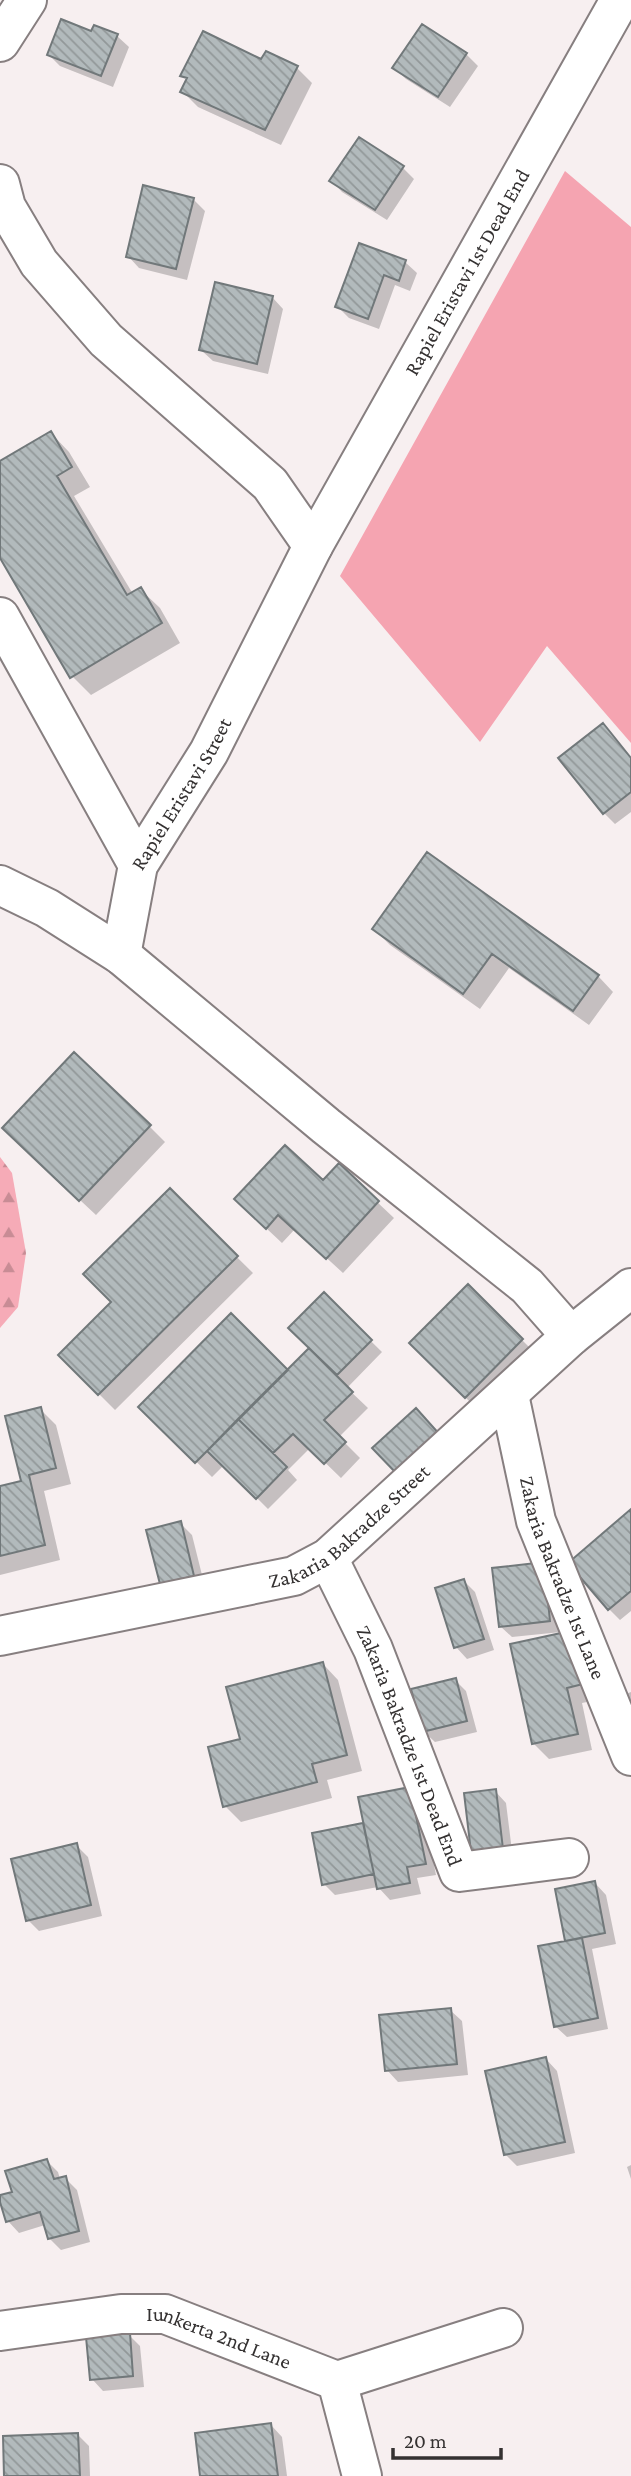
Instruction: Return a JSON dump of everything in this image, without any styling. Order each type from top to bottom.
[{"type":"street","points":[[0,42],[27,0]]},
{"type":"street","name":"Rapiel Eristavi 1st Dead End","points":[[313,546],[620,0]]},
{"type":"street","points":[[0,184],[6,207],[39,263],[106,340],[270,484],[313,546]]},
{"type":"street","name":"Rapiel Eristavi Street","points":[[121,955],[138,865],[209,752],[313,546]]},
{"type":"street","points":[[0,617],[138,865]]},
{"type":"street","points":[[0,885],[47,908],[121,955],[326,1126],[527,1286],[571,1336]]},
{"type":"street","name":"Zakaria Bakradze Street","points":[[0,1636],[294,1576],[328,1558],[571,1336],[631,1288]]},
{"type":"street","name":"Zakaria Bakradze 1st Lane","points":[[509,1395],[536,1521],[631,1756]]},
{"type":"street","name":"Zakaria Bakradze 1st Dead End","points":[[328,1558],[373,1649],[459,1872],[569,1858]]},
{"type":"street","name":"Iunkerta 2nd Lane","points":[[0,2331],[121,2314],[165,2314],[337,2381]]},
{"type":"street","points":[[362,2476],[337,2381],[503,2328]]},
{"type":"shaded area","points":[[565,171],[631,227],[631,743],[547,646],[480,742],[340,576]]},
{"type":"green space","points":[[0,1157],[12,1173],[26,1253],[18,1307],[0,1328]]},
{"type":"building","points":[[61,19],[91,31],[94,25],[118,34],[101,76],[47,55]]},
{"type":"building","points":[[422,24],[467,53],[438,97],[392,68]]},
{"type":"building","points":[[203,31],[261,59],[266,51],[298,66],[265,130],[180,92],[187,78],[180,76]]},
{"type":"building","points":[[359,137],[404,166],[375,210],[329,181]]},
{"type":"building","points":[[143,185],[194,198],[176,269],[126,257]]},
{"type":"building","points":[[359,243],[406,260],[399,281],[384,275],[368,319],[335,307]]},
{"type":"building","points":[[215,282],[273,296],[257,364],[199,350]]},
{"type":"building","points":[[51,431],[72,467],[57,476],[127,595],[141,587],[162,623],[70,678],[0,558],[0,461]]},
{"type":"building","points":[[603,723],[631,758],[631,792],[603,814],[558,758]]},
{"type":"building","points":[[427,852],[599,975],[573,1011],[492,954],[463,994],[372,929]]},
{"type":"building","points":[[74,1052],[151,1125],[79,1201],[2,1128]]},
{"type":"building","points":[[285,1145],[323,1180],[339,1163],[379,1201],[326,1259],[278,1215],[266,1229],[234,1199]]},
{"type":"building","points":[[170,1188],[238,1256],[98,1395],[58,1355],[111,1302],[83,1274]]},
{"type":"building","points":[[468,1284],[523,1339],[465,1398],[409,1343]]},
{"type":"building","points":[[324,1292],[372,1340],[337,1375],[288,1328]]},
{"type":"building","points":[[231,1313],[288,1370],[195,1463],[138,1407]]},
{"type":"building","points":[[309,1348],[353,1392],[324,1420],[346,1442],[324,1464],[293,1434],[273,1453],[238,1419]]},
{"type":"building","points":[[41,1407],[56,1468],[29,1475],[45,1545],[0,1556],[0,1486],[21,1481],[5,1416]]},
{"type":"building","points":[[416,1408],[441,1436],[398,1475],[372,1448]]},
{"type":"building","points":[[238,1419],[287,1467],[256,1499],[207,1451]]},
{"type":"building","points":[[631,1509],[631,1591],[608,1610],[568,1563]]},
{"type":"building","points":[[181,1521],[194,1576],[160,1584],[146,1530]]},
{"type":"building","points":[[544,1562],[550,1621],[499,1627],[492,1568]]},
{"type":"building","points":[[464,1579],[484,1639],[454,1648],[435,1588]]},
{"type":"building","points":[[575,1630],[587,1683],[567,1688],[578,1734],[532,1744],[510,1644]]},
{"type":"building","points":[[323,1662],[347,1755],[312,1764],[317,1782],[223,1807],[208,1747],[240,1739],[226,1687]]},
{"type":"building","points":[[456,1678],[467,1721],[422,1732],[411,1689]]},
{"type":"building","points":[[410,1787],[426,1864],[407,1867],[410,1883],[377,1889],[358,1797]]},
{"type":"building","points":[[496,1789],[503,1849],[471,1852],[464,1793]]},
{"type":"building","points":[[363,1823],[374,1874],[322,1885],[312,1833]]},
{"type":"building","points":[[77,1843],[91,1905],[26,1921],[11,1859]]},
{"type":"building","points":[[595,1881],[605,1933],[565,1941],[555,1889]]},
{"type":"building","points":[[582,1938],[598,2018],[554,2027],[538,1946]]},
{"type":"building","points":[[451,2008],[457,2064],[385,2071],[379,2015]]},
{"type":"building","points":[[546,2057],[565,2142],[504,2155],[485,2071]]},
{"type":"building","points":[[47,2159],[54,2179],[66,2176],[79,2231],[48,2239],[40,2212],[6,2222],[0,2202],[0,2195],[12,2192],[5,2171]]},
{"type":"building","points":[[130,2333],[133,2376],[90,2380],[86,2337]]},
{"type":"building","points":[[271,2423],[278,2476],[200,2476],[195,2433]]},
{"type":"building","points":[[78,2433],[80,2476],[4,2476],[3,2436]]}]
